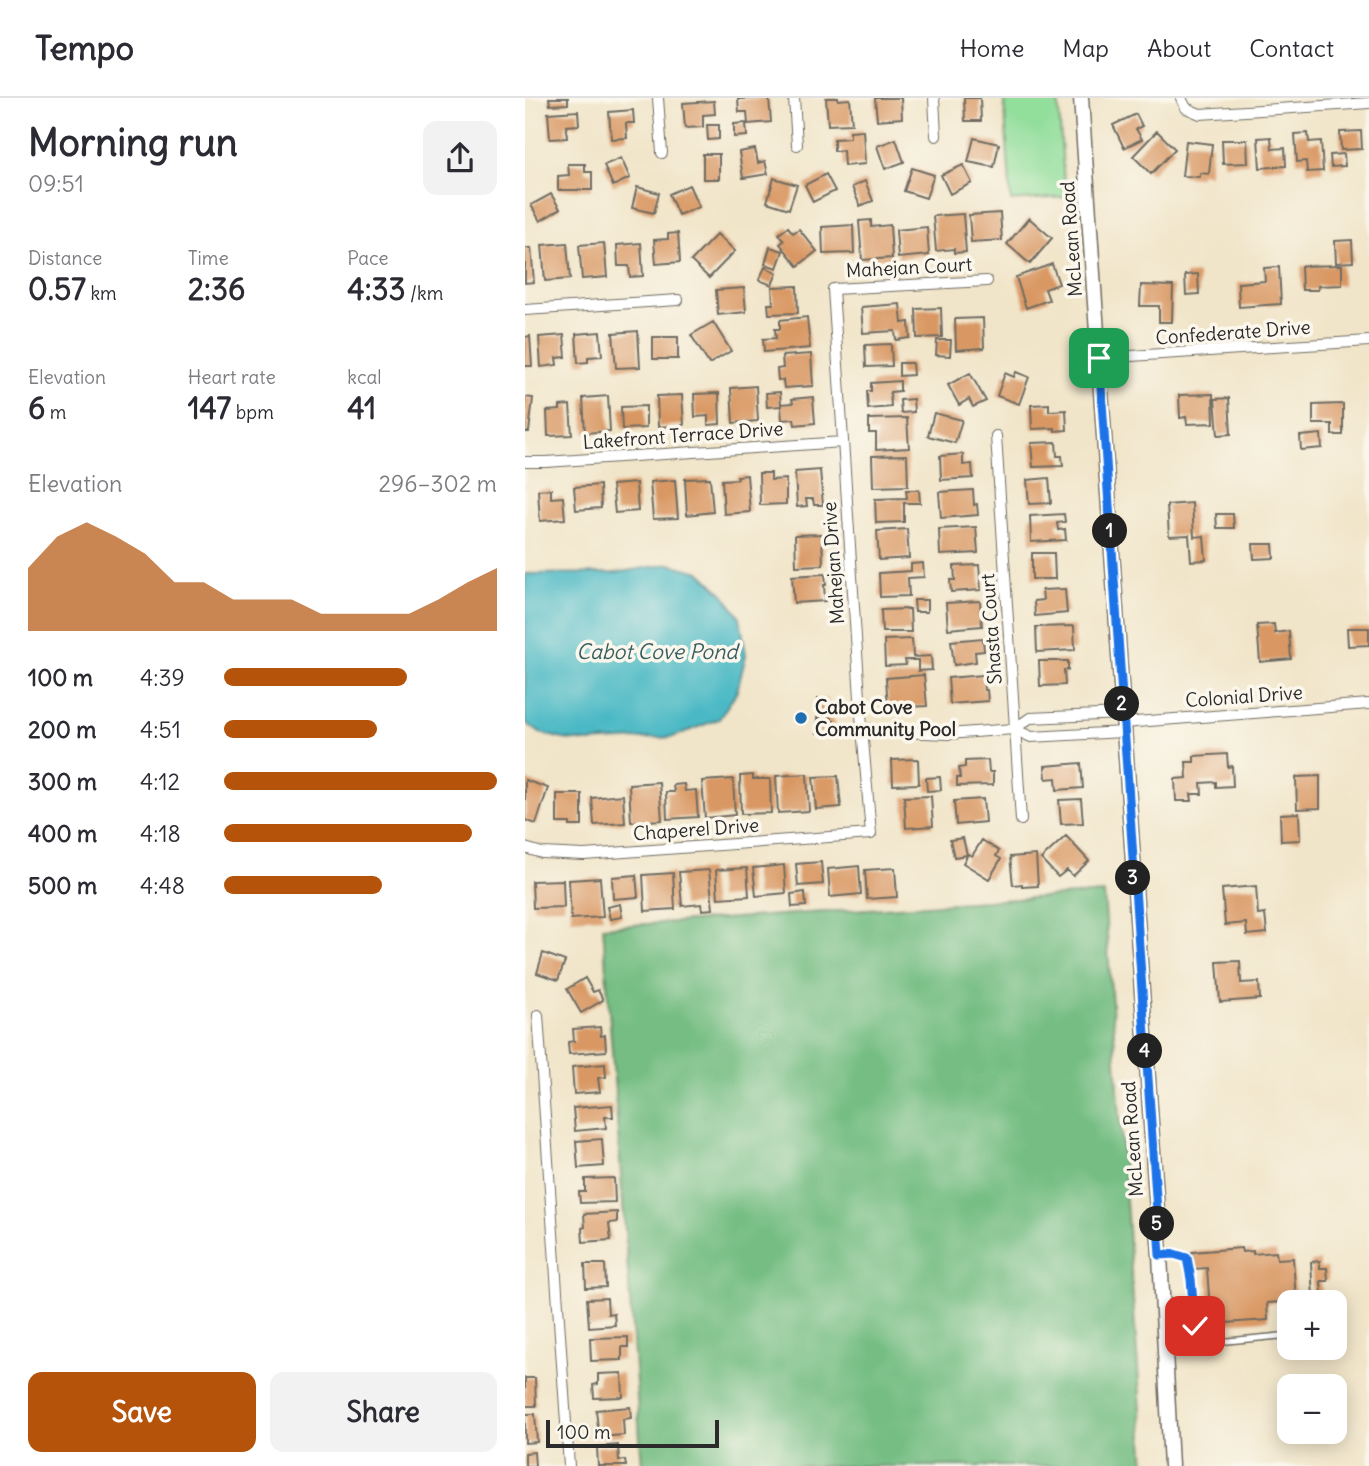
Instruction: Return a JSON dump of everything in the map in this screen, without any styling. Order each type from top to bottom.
[{"type":"street","points":[[658,98],[662,153]]},
{"type":"street","points":[[794,98],[797,145]]},
{"type":"street","points":[[934,98],[936,136]]},
{"type":"street","name":"McLean Road","points":[[1081,98],[1160,1255],[1171,1466]]},
{"type":"street","points":[[1181,98],[1186,108],[1200,114],[1312,103],[1369,103]]},
{"type":"street","name":"Mahejan Court","points":[[832,289],[987,281]]},
{"type":"street","name":"Mahejan Drive","points":[[832,289],[871,834]]},
{"type":"street","points":[[525,310],[678,300]]},
{"type":"street","name":"Confederate Drive","points":[[1099,358],[1369,341]]},
{"type":"street","name":"Shasta Court","points":[[996,436],[1021,820]]},
{"type":"street","name":"Lakefront Terrace Drive","points":[[525,462],[843,442]]},
{"type":"street","name":"Colonial Drive","points":[[1123,723],[1369,704]]},
{"type":"street","points":[[1014,729],[1030,718],[1123,723]]},
{"type":"street","points":[[862,728],[948,734],[1014,729],[1031,737],[1123,723]]},
{"type":"street","name":"Chaperel Drive","points":[[525,848],[542,853],[584,855],[871,834]]},
{"type":"street","points":[[538,1015],[569,1466]]},
{"type":"lane","points":[[1160,1255],[1174,1254],[1187,1258],[1197,1344]]},
{"type":"lane","points":[[1164,1319],[1194,1317]]},
{"type":"lane","points":[[1165,1347],[1277,1336]]},
{"type":"green space","points":[[1004,98],[1058,98],[1065,197],[1011,201]]},
{"type":"green space","points":[[1104,893],[1145,1466],[642,1466],[603,927]]},
{"type":"water","name":"Cabot Cove Pond","points":[[669,564],[700,572],[723,594],[740,617],[746,655],[737,691],[719,719],[673,737],[587,742],[540,733],[525,722],[525,574],[615,573]]},
{"type":"building","points":[[549,98],[568,98],[568,104],[550,105]]},
{"type":"building","points":[[769,98],[771,122],[748,124],[747,112],[739,112],[738,99]]},
{"type":"building","points":[[826,98],[850,99],[852,124],[828,125]]},
{"type":"building","points":[[875,98],[901,98],[902,118],[877,120]]},
{"type":"building","points":[[964,98],[980,98],[981,121],[965,121]]},
{"type":"building","points":[[714,101],[715,114],[703,115],[703,127],[685,128],[683,103]]},
{"type":"building","points":[[633,110],[634,123],[626,123],[627,138],[611,139],[609,112]]},
{"type":"building","points":[[578,111],[579,125],[566,126],[567,138],[550,139],[548,113]]},
{"type":"building","points":[[1136,114],[1142,126],[1136,129],[1142,139],[1124,148],[1113,125]]},
{"type":"building","points":[[746,123],[747,136],[734,137],[734,124]]},
{"type":"building","points":[[707,125],[719,125],[719,139],[708,140]]},
{"type":"building","points":[[863,130],[865,164],[844,166],[843,150],[834,151],[834,139],[850,138],[850,131]]},
{"type":"building","points":[[1157,131],[1175,149],[1151,174],[1133,156]]},
{"type":"building","points":[[1361,131],[1362,149],[1341,150],[1340,132]]},
{"type":"building","points":[[1308,133],[1309,142],[1321,141],[1323,171],[1307,172],[1306,161],[1297,162],[1295,134]]},
{"type":"building","points":[[1271,137],[1272,149],[1285,148],[1286,166],[1260,168],[1258,138]]},
{"type":"building","points":[[974,138],[999,144],[994,167],[968,162]]},
{"type":"building","points":[[896,139],[904,162],[885,169],[877,146]]},
{"type":"building","points":[[1222,140],[1247,140],[1248,163],[1223,164]]},
{"type":"building","points":[[1186,141],[1212,144],[1209,174],[1200,173],[1200,177],[1182,176]]},
{"type":"building","points":[[755,149],[758,163],[765,161],[768,174],[743,178],[739,152]]},
{"type":"building","points":[[703,154],[719,154],[719,179],[703,179]]},
{"type":"building","points":[[1344,154],[1345,166],[1331,167],[1330,155]]},
{"type":"building","points":[[621,158],[630,178],[613,186],[604,165]]},
{"type":"building","points":[[568,164],[585,164],[585,172],[592,172],[592,190],[558,190],[558,176],[569,175]]},
{"type":"building","points":[[963,165],[972,183],[950,194],[941,175]]},
{"type":"building","points":[[912,168],[934,175],[926,198],[904,191]]},
{"type":"building","points":[[826,174],[835,191],[813,202],[805,185]]},
{"type":"building","points":[[774,178],[797,185],[789,209],[767,202]]},
{"type":"building","points":[[865,181],[873,201],[860,206],[852,187]]},
{"type":"building","points":[[689,185],[699,207],[678,215],[669,194]]},
{"type":"building","points":[[637,187],[659,193],[654,213],[632,208]]},
{"type":"building","points":[[551,194],[560,209],[540,221],[531,205]]},
{"type":"building","points":[[1000,213],[1002,240],[971,242],[969,215]]},
{"type":"building","points":[[963,214],[966,252],[954,253],[954,249],[936,251],[933,216]]},
{"type":"building","points":[[1029,218],[1052,238],[1030,264],[1007,244]]},
{"type":"building","points":[[871,220],[871,227],[890,225],[892,258],[862,260],[859,221]]},
{"type":"building","points":[[853,225],[854,253],[823,254],[822,227]]},
{"type":"building","points":[[788,227],[793,233],[799,229],[817,251],[798,266],[780,244],[784,241],[779,234]]},
{"type":"building","points":[[927,227],[929,255],[898,258],[896,230]]},
{"type":"building","points":[[678,233],[680,262],[656,264],[654,240],[668,239],[668,234]]},
{"type":"building","points":[[717,234],[735,251],[709,278],[691,261]]},
{"type":"building","points":[[1352,240],[1353,262],[1336,263],[1335,241]]},
{"type":"building","points":[[567,243],[570,279],[545,281],[542,245]]},
{"type":"building","points":[[604,243],[607,277],[582,279],[579,245]]},
{"type":"building","points":[[641,243],[643,276],[630,277],[629,266],[618,266],[617,245]]},
{"type":"building","points":[[770,247],[783,251],[777,268],[765,264]]},
{"type":"building","points":[[525,248],[531,248],[534,282],[525,283]]},
{"type":"building","points":[[1052,264],[1059,284],[1045,289],[1049,300],[1026,308],[1016,277]]},
{"type":"building","points":[[1342,265],[1342,285],[1302,290],[1301,266]]},
{"type":"building","points":[[765,267],[777,273],[772,285],[759,280]]},
{"type":"building","points":[[1279,267],[1281,304],[1239,307],[1238,283],[1265,281],[1264,268]]},
{"type":"building","points":[[1198,274],[1199,294],[1186,295],[1185,275]]},
{"type":"building","points":[[1141,285],[1173,286],[1172,322],[1159,322],[1159,306],[1140,306]]},
{"type":"building","points":[[797,286],[798,313],[769,314],[768,304],[773,304],[772,287]]},
{"type":"building","points":[[744,288],[746,312],[718,315],[716,290]]},
{"type":"building","points":[[900,304],[902,323],[909,322],[910,338],[896,340],[895,331],[863,333],[861,307]]},
{"type":"building","points":[[941,308],[942,337],[917,338],[916,309]]},
{"type":"building","points":[[807,317],[810,348],[764,352],[763,339],[776,338],[775,329],[780,329],[780,320]]},
{"type":"building","points":[[983,318],[984,348],[956,350],[955,319]]},
{"type":"building","points":[[713,322],[731,351],[709,364],[691,335]]},
{"type":"building","points":[[638,331],[640,367],[616,368],[613,333]]},
{"type":"building","points":[[600,332],[602,356],[588,357],[588,362],[578,363],[576,334]]},
{"type":"building","points":[[564,335],[566,357],[556,358],[557,365],[541,367],[539,337]]},
{"type":"building","points":[[530,336],[532,366],[525,366],[525,337]]},
{"type":"building","points":[[653,337],[678,337],[678,359],[653,359]]},
{"type":"building","points":[[937,340],[951,340],[950,356],[936,355]]},
{"type":"building","points":[[891,344],[892,366],[866,367],[865,345]]},
{"type":"building","points":[[811,354],[813,386],[784,388],[783,380],[778,380],[777,369],[783,368],[782,356]]},
{"type":"building","points":[[899,363],[912,363],[913,375],[899,376]]},
{"type":"building","points":[[1016,372],[1029,377],[1019,404],[997,396],[1005,373],[1014,377]]},
{"type":"building","points":[[970,373],[986,401],[973,407],[969,399],[959,405],[948,385]]},
{"type":"building","points":[[900,381],[900,391],[890,392],[891,407],[868,409],[867,391],[871,391],[871,383]]},
{"type":"building","points":[[756,386],[758,421],[733,423],[731,388]]},
{"type":"building","points":[[780,392],[781,404],[793,403],[792,399],[813,397],[815,423],[795,425],[794,419],[782,420],[781,406],[767,407],[766,393]]},
{"type":"building","points":[[719,393],[720,424],[708,425],[708,416],[695,417],[694,394]]},
{"type":"building","points":[[1213,394],[1214,423],[1187,424],[1186,417],[1180,418],[1179,395]]},
{"type":"building","points":[[682,395],[684,425],[658,427],[657,396]]},
{"type":"building","points":[[608,396],[610,431],[585,433],[583,398]]},
{"type":"building","points":[[525,397],[533,398],[529,432],[525,432]]},
{"type":"building","points":[[1229,398],[1231,434],[1218,435],[1215,399]]},
{"type":"building","points":[[913,399],[914,412],[901,413],[900,400]]},
{"type":"building","points":[[1049,404],[1049,411],[1066,410],[1067,430],[1032,429],[1031,405]]},
{"type":"building","points":[[1343,404],[1343,435],[1332,435],[1332,424],[1313,424],[1313,405]]},
{"type":"building","points":[[570,405],[572,435],[548,436],[547,411],[560,410],[560,406]]},
{"type":"building","points":[[646,406],[646,428],[622,429],[621,407]]},
{"type":"building","points":[[934,413],[962,420],[955,443],[928,436]]},
{"type":"building","points":[[907,418],[909,448],[876,450],[876,433],[869,433],[869,419]]},
{"type":"building","points":[[1321,434],[1322,448],[1301,450],[1300,436]]},
{"type":"building","points":[[1056,442],[1057,456],[1062,456],[1063,466],[1033,467],[1031,443]]},
{"type":"building","points":[[963,454],[963,465],[972,464],[973,478],[941,480],[940,456]]},
{"type":"building","points":[[907,455],[908,486],[873,487],[872,456]]},
{"type":"building","points":[[820,470],[823,505],[814,505],[813,499],[806,499],[807,506],[797,507],[795,472]]},
{"type":"building","points":[[759,473],[771,473],[771,480],[786,479],[786,504],[760,505]]},
{"type":"building","points":[[747,475],[750,512],[724,514],[722,480],[738,479],[737,476]]},
{"type":"building","points":[[710,478],[713,512],[687,515],[685,479]]},
{"type":"building","points":[[1049,478],[1051,503],[1029,504],[1027,480]]},
{"type":"building","points":[[675,480],[678,518],[653,519],[650,482]]},
{"type":"building","points":[[636,483],[638,511],[615,513],[612,485]]},
{"type":"building","points":[[600,485],[601,508],[576,510],[574,487]]},
{"type":"building","points":[[551,489],[551,498],[563,497],[565,519],[540,521],[538,490]]},
{"type":"building","points":[[906,490],[919,490],[920,503],[904,503],[904,522],[876,523],[875,499],[907,498]]},
{"type":"building","points":[[973,490],[978,515],[941,518],[939,492]]},
{"type":"building","points":[[1192,503],[1194,537],[1204,536],[1206,560],[1191,561],[1189,535],[1169,536],[1167,505]]},
{"type":"building","points":[[1064,514],[1065,522],[1057,523],[1058,530],[1065,529],[1066,540],[1031,542],[1030,516]]},
{"type":"building","points":[[1216,514],[1233,514],[1234,528],[1217,528]]},
{"type":"building","points":[[976,527],[978,553],[940,555],[939,529]]},
{"type":"building","points":[[907,529],[909,558],[879,560],[877,531]]},
{"type":"building","points":[[822,534],[823,565],[796,566],[795,535]]},
{"type":"building","points":[[1253,544],[1273,544],[1274,558],[1254,559]]},
{"type":"building","points":[[1032,553],[1054,553],[1055,579],[1032,579]]},
{"type":"building","points":[[923,563],[924,577],[908,578],[909,596],[880,597],[879,573],[911,571],[911,564]]},
{"type":"building","points":[[979,565],[981,590],[951,592],[950,580],[955,580],[954,566]]},
{"type":"building","points":[[825,574],[825,601],[794,603],[792,576]]},
{"type":"building","points":[[1065,589],[1067,613],[1035,616],[1034,601],[1043,600],[1042,590]]},
{"type":"building","points":[[914,600],[927,600],[927,612],[915,612]]},
{"type":"building","points":[[980,601],[982,626],[948,629],[946,603]]},
{"type":"building","points":[[910,609],[911,632],[882,632],[881,610]]},
{"type":"building","points":[[1274,624],[1275,633],[1289,631],[1291,659],[1260,662],[1257,625]]},
{"type":"building","points":[[1074,626],[1075,650],[1037,652],[1036,627]]},
{"type":"building","points":[[1347,628],[1369,628],[1369,645],[1348,646]]},
{"type":"building","points":[[983,638],[984,651],[975,652],[976,662],[954,665],[951,641]]},
{"type":"building","points":[[912,639],[913,657],[931,656],[932,670],[918,671],[918,660],[905,660],[906,665],[885,666],[884,640]]},
{"type":"building","points":[[1039,661],[1068,661],[1068,670],[1064,670],[1065,685],[1040,686]]},
{"type":"building","points":[[924,675],[927,706],[888,708],[886,678]]},
{"type":"building","points":[[983,675],[988,701],[950,704],[948,678]]},
{"type":"building","points":[[818,699],[828,699],[828,714],[818,714]]},
{"type":"building","points":[[817,718],[831,718],[834,721],[834,731],[817,733]]},
{"type":"building","points":[[1227,754],[1228,767],[1232,766],[1233,786],[1216,787],[1216,782],[1201,783],[1202,794],[1191,794],[1192,801],[1176,801],[1175,779],[1187,778],[1186,762],[1194,762],[1194,756]]},
{"type":"building","points":[[918,759],[919,784],[893,785],[892,760]]},
{"type":"building","points":[[988,760],[989,772],[993,772],[993,785],[957,786],[959,768],[965,767],[965,761]]},
{"type":"building","points":[[1081,763],[1083,788],[1057,790],[1056,778],[1046,779],[1045,766]]},
{"type":"building","points":[[807,774],[809,811],[778,813],[776,776]]},
{"type":"building","points":[[753,775],[753,779],[770,779],[771,813],[741,814],[740,776]]},
{"type":"building","points":[[838,776],[841,807],[816,809],[813,777]]},
{"type":"building","points":[[1320,776],[1320,808],[1297,809],[1296,777]]},
{"type":"building","points":[[940,777],[941,790],[927,791],[926,778]]},
{"type":"building","points":[[733,779],[735,815],[705,818],[702,781]]},
{"type":"building","points":[[525,780],[548,788],[536,824],[525,820]]},
{"type":"building","points":[[659,782],[662,820],[631,822],[629,784]]},
{"type":"building","points":[[684,784],[685,791],[696,790],[698,817],[667,819],[666,792],[674,792],[673,785]]},
{"type":"building","points":[[557,794],[582,794],[582,826],[557,823]]},
{"type":"building","points":[[623,795],[625,823],[594,825],[592,798]]},
{"type":"building","points":[[931,796],[933,826],[906,828],[904,797]]},
{"type":"building","points":[[983,799],[985,822],[956,825],[954,801]]},
{"type":"building","points":[[1081,799],[1083,823],[1061,824],[1059,800]]},
{"type":"building","points":[[1299,813],[1300,840],[1281,841],[1280,814]]},
{"type":"building","points":[[1066,836],[1089,861],[1073,876],[1067,870],[1058,877],[1041,859]]},
{"type":"building","points":[[963,838],[967,855],[954,857],[950,840]]},
{"type":"building","points":[[982,840],[999,851],[996,856],[1001,859],[989,879],[963,863],[968,854],[972,856]]},
{"type":"building","points":[[1036,855],[1038,886],[1013,885],[1010,857]]},
{"type":"building","points":[[821,862],[823,884],[798,886],[796,864]]},
{"type":"building","points":[[784,865],[786,893],[756,896],[753,868]]},
{"type":"building","points":[[859,866],[861,894],[830,897],[828,869]]},
{"type":"building","points":[[747,868],[749,896],[718,898],[716,870]]},
{"type":"building","points":[[895,868],[897,897],[867,899],[865,870]]},
{"type":"building","points":[[709,870],[713,909],[702,910],[701,904],[682,906],[679,872]]},
{"type":"building","points":[[673,873],[675,909],[645,911],[643,875]]},
{"type":"building","points":[[636,875],[638,897],[613,899],[612,877]]},
{"type":"building","points":[[600,878],[603,917],[571,919],[569,880]]},
{"type":"building","points":[[563,880],[564,907],[533,908],[532,881]]},
{"type":"building","points":[[1256,886],[1258,915],[1265,914],[1267,933],[1247,935],[1246,923],[1225,925],[1222,889]]},
{"type":"building","points":[[805,892],[806,906],[792,907],[791,894]]},
{"type":"building","points":[[620,904],[622,917],[610,919],[607,907]]},
{"type":"building","points":[[543,953],[565,961],[558,980],[537,973]]},
{"type":"building","points":[[1240,961],[1241,983],[1259,982],[1260,999],[1220,1002],[1217,962]]},
{"type":"building","points":[[585,978],[593,992],[598,990],[603,1000],[581,1013],[567,989]]},
{"type":"building","points":[[600,1027],[601,1036],[605,1035],[606,1051],[569,1054],[568,1042],[574,1041],[573,1029]]},
{"type":"building","points":[[605,1064],[606,1077],[598,1078],[600,1092],[574,1094],[572,1067]]},
{"type":"building","points":[[612,1105],[613,1117],[605,1117],[606,1128],[575,1131],[573,1108]]},
{"type":"building","points":[[602,1139],[604,1166],[578,1168],[576,1141]]},
{"type":"building","points":[[614,1178],[615,1202],[580,1203],[579,1192],[585,1192],[585,1179]]},
{"type":"building","points":[[617,1212],[617,1222],[609,1223],[611,1240],[583,1242],[584,1214]]},
{"type":"building","points":[[1241,1248],[1242,1252],[1253,1251],[1253,1254],[1276,1252],[1277,1259],[1293,1258],[1295,1290],[1277,1290],[1277,1302],[1267,1303],[1268,1320],[1211,1324],[1207,1268],[1194,1269],[1192,1252]]},
{"type":"building","points":[[1320,1261],[1320,1268],[1327,1268],[1328,1281],[1321,1281],[1322,1290],[1313,1290],[1311,1262]]},
{"type":"building","points":[[585,1264],[605,1264],[606,1287],[586,1288]]},
{"type":"building","points":[[607,1298],[608,1314],[614,1313],[615,1325],[589,1327],[587,1299]]},
{"type":"building","points":[[628,1337],[628,1347],[622,1347],[622,1360],[591,1361],[590,1338]]},
{"type":"building","points":[[622,1373],[623,1397],[594,1398],[593,1385],[598,1384],[598,1374]]},
{"type":"building","points":[[525,1378],[535,1378],[536,1406],[525,1406]]},
{"type":"building","points":[[630,1407],[631,1418],[623,1419],[624,1435],[599,1437],[596,1410]]},
{"type":"building","points":[[525,1414],[535,1414],[537,1442],[525,1443]]},
{"type":"building","points":[[618,1445],[619,1461],[625,1460],[626,1466],[598,1466],[597,1447]]},
{"type":"building","points":[[534,1452],[535,1466],[525,1466],[525,1453]]},
{"type":"place","name":"Cabot Cove Community Pool","points":[[801,718]]},
{"type":"route","points":[[1099,358],[1160,1255],[1174,1254],[1187,1258],[1195,1326]]}]
